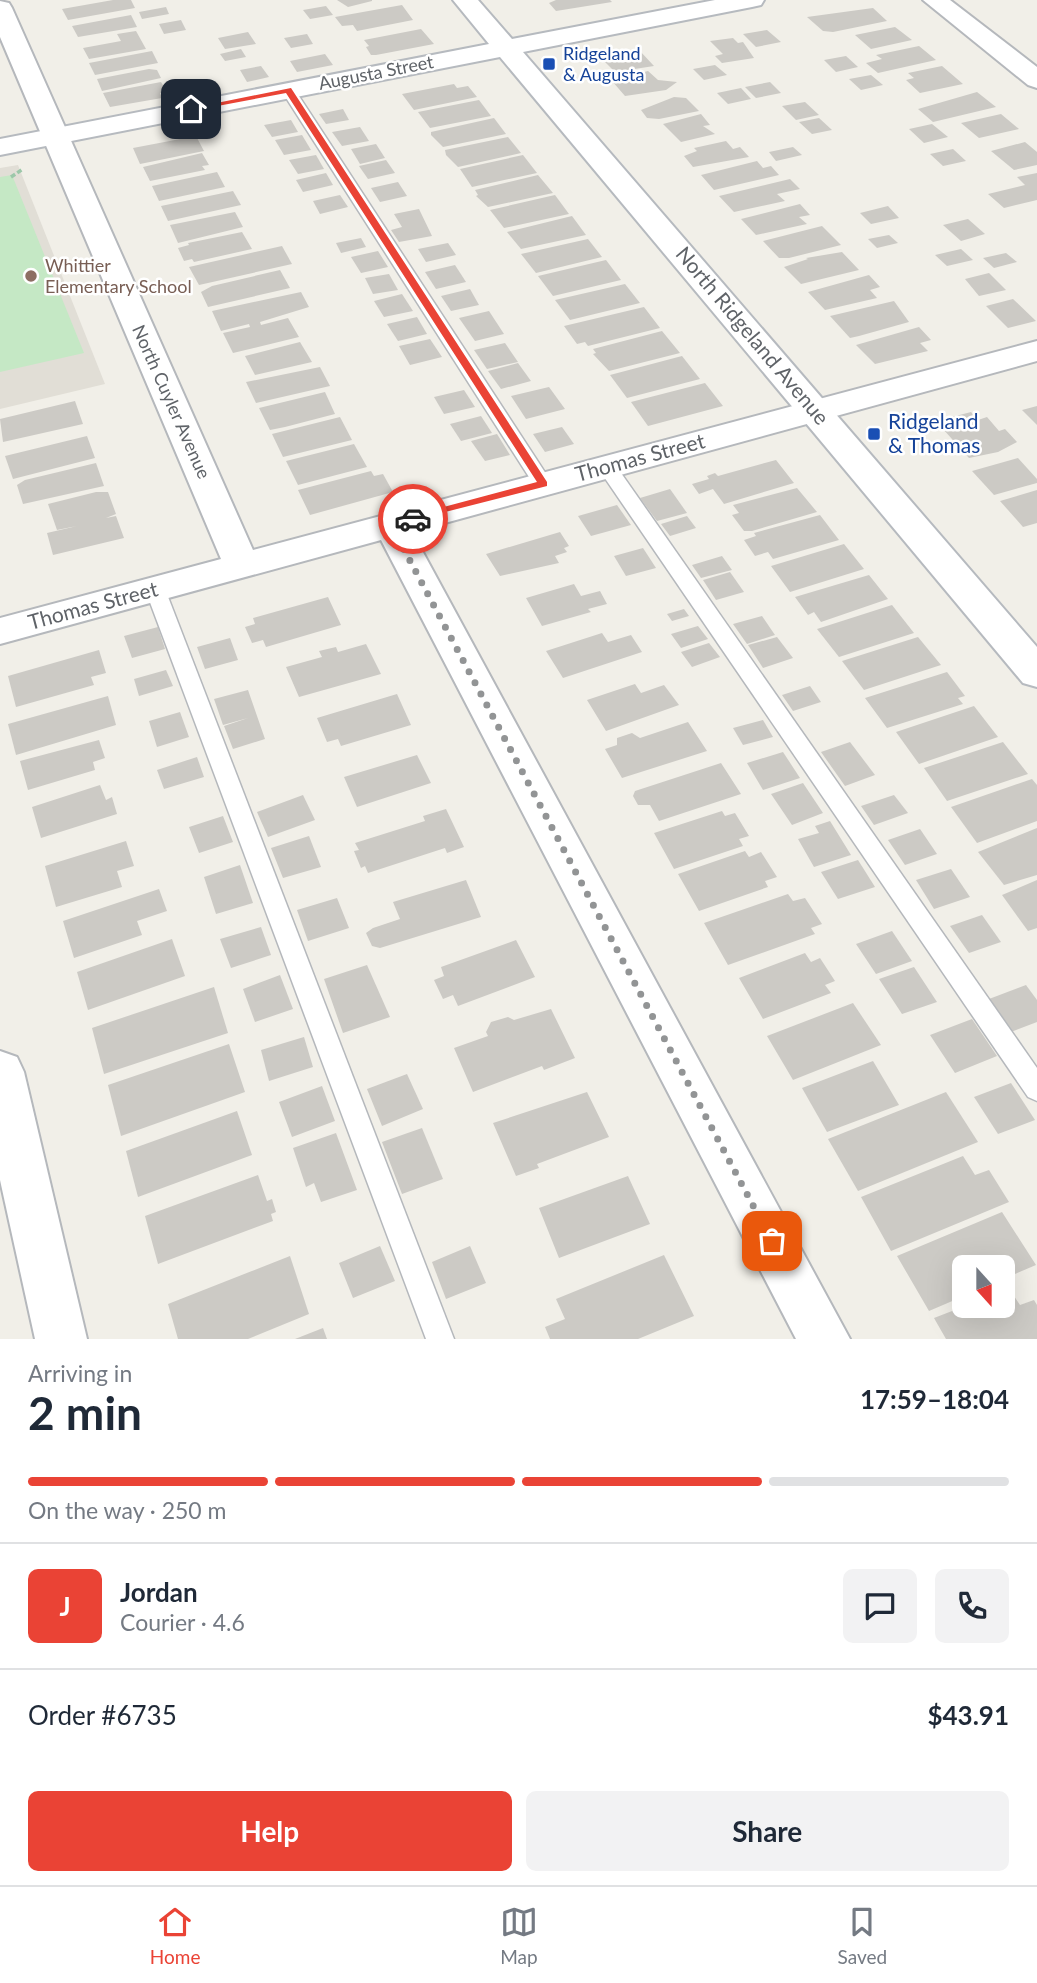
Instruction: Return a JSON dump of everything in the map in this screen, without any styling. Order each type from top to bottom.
[{"type":"street","name":"North Ridgeland Avenue","points":[[465,0],[1037,673]]},
{"type":"street","name":"Augusta Street","points":[[0,147],[506,48],[706,4],[751,0]]},
{"type":"street","points":[[935,0],[1037,80]]},
{"type":"street","name":"North Cuyler Avenue","points":[[0,8],[242,565]]},
{"type":"street","name":"Thomas Street","points":[[0,631],[1037,351]]},
{"type":"street","points":[[391,525],[824,1339]]},
{"type":"street","points":[[0,1072],[61,1339]]},
{"type":"lane","points":[[288,90],[543,484]]},
{"type":"lane","points":[[607,467],[1037,1089]]},
{"type":"lane","points":[[155,589],[440,1339]]},
{"type":"path","points":[[11,177],[24,169]]},
{"type":"shaded area","name":"Whittier Elementary School","points":[[18,165],[105,384],[0,409],[0,168]]},
{"type":"green space","name":"Whittier Elementary School","points":[[12,175],[84,353],[0,372],[0,177]]},
{"type":"building","points":[[113,0],[131,0],[135,8],[68,20],[62,9]]},
{"type":"building","points":[[337,0],[372,0],[372,1],[348,7]]},
{"type":"building","points":[[556,0],[612,2],[556,11],[549,3]]},
{"type":"building","points":[[402,5],[413,20],[357,31],[353,25],[342,26],[335,17]]},
{"type":"building","points":[[326,6],[333,15],[310,19],[303,10]]},
{"type":"building","points":[[166,7],[169,14],[142,19],[139,12]]},
{"type":"building","points":[[873,8],[887,21],[833,32],[823,31],[807,17]]},
{"type":"building","points":[[131,15],[137,27],[78,37],[72,26]]},
{"type":"building","points":[[181,20],[186,30],[164,34],[159,24]]},
{"type":"building","points":[[895,27],[912,40],[871,49],[855,35]]},
{"type":"building","points":[[421,29],[434,44],[371,55],[364,40]]},
{"type":"building","points":[[767,30],[781,42],[756,47],[743,34]]},
{"type":"building","points":[[136,31],[146,49],[89,59],[83,48],[121,41],[117,34]]},
{"type":"building","points":[[248,32],[256,44],[225,49],[218,38]]},
{"type":"building","points":[[307,34],[313,44],[291,48],[284,38]]},
{"type":"building","points":[[733,38],[738,43],[743,42],[754,58],[722,63],[715,56],[723,54],[710,41]]},
{"type":"building","points":[[919,46],[936,60],[878,73],[866,63],[882,59],[876,55]]},
{"type":"building","points":[[241,49],[246,57],[225,61],[220,54]]},
{"type":"building","points":[[639,50],[654,66],[615,72],[601,58]]},
{"type":"building","points":[[152,51],[158,63],[95,75],[89,63]]},
{"type":"building","points":[[325,54],[333,65],[297,72],[290,61]]},
{"type":"building","points":[[846,56],[858,67],[836,72],[824,60]]},
{"type":"building","points":[[715,65],[727,75],[704,80],[693,69]]},
{"type":"building","points":[[261,66],[269,77],[247,82],[240,70]]},
{"type":"building","points":[[942,66],[963,84],[920,93],[906,80],[914,78],[908,73]]},
{"type":"building","points":[[149,69],[157,70],[161,78],[102,91],[97,79]]},
{"type":"building","points":[[648,71],[658,80],[677,82],[666,90],[625,96],[612,81]]},
{"type":"building","points":[[871,75],[883,85],[861,90],[849,79]]},
{"type":"building","points":[[161,82],[167,92],[160,93],[162,98],[110,107],[103,93]]},
{"type":"building","points":[[770,82],[781,93],[756,98],[745,87]]},
{"type":"building","points":[[454,84],[457,88],[468,86],[477,97],[414,110],[402,94]]},
{"type":"building","points":[[741,88],[751,99],[728,104],[717,93]]},
{"type":"building","points":[[977,92],[996,107],[933,122],[918,109]]},
{"type":"building","points":[[674,97],[686,98],[699,111],[659,119],[647,118],[641,110]]},
{"type":"building","points":[[479,100],[491,116],[430,128],[418,112]]},
{"type":"building","points":[[805,102],[819,115],[796,120],[782,106]]},
{"type":"building","points":[[343,109],[349,120],[326,124],[319,114]]},
{"type":"building","points":[[701,114],[710,125],[703,126],[715,134],[681,142],[663,124]]},
{"type":"building","points":[[1001,114],[1019,129],[979,138],[961,123]]},
{"type":"building","points":[[494,118],[506,134],[443,147],[431,135],[431,132]]},
{"type":"building","points":[[819,118],[832,130],[812,134],[799,122]]},
{"type":"building","points":[[291,120],[298,132],[272,137],[264,125]]},
{"type":"building","points":[[932,124],[948,137],[924,143],[909,129]]},
{"type":"building","points":[[360,127],[369,141],[342,146],[332,132]]},
{"type":"building","points":[[302,135],[311,150],[284,155],[275,140]]},
{"type":"building","points":[[196,136],[204,151],[140,164],[133,148]]},
{"type":"building","points":[[508,137],[521,153],[458,167],[446,155],[445,150]]},
{"type":"building","points":[[726,141],[733,149],[740,147],[749,157],[693,167],[684,156],[697,151],[694,148]]},
{"type":"building","points":[[1025,142],[1037,152],[1037,165],[1014,170],[991,151]]},
{"type":"building","points":[[376,144],[385,158],[360,164],[351,149]]},
{"type":"building","points":[[793,147],[802,155],[776,161],[769,152]]},
{"type":"building","points":[[953,149],[966,161],[943,166],[930,154]]},
{"type":"building","points":[[202,153],[209,165],[202,166],[205,170],[150,181],[143,167]]},
{"type":"building","points":[[316,155],[324,169],[298,174],[289,160]]},
{"type":"building","points":[[523,155],[537,173],[472,187],[460,169]]},
{"type":"building","points":[[386,160],[395,173],[368,179],[359,166]]},
{"type":"building","points":[[757,161],[763,168],[771,166],[779,175],[714,190],[701,175]]},
{"type":"building","points":[[217,172],[225,187],[159,201],[152,186]]},
{"type":"building","points":[[326,173],[333,185],[303,192],[296,180]]},
{"type":"building","points":[[1037,173],[1037,200],[1004,208],[988,194],[1025,185],[1017,177]]},
{"type":"building","points":[[538,175],[553,193],[488,207],[476,196],[478,195],[475,190]]},
{"type":"building","points":[[790,179],[800,189],[777,194],[785,201],[734,212],[719,196]]},
{"type":"building","points":[[398,182],[407,196],[380,202],[371,188]]},
{"type":"building","points":[[233,191],[241,205],[168,221],[161,206]]},
{"type":"building","points":[[340,195],[348,207],[320,214],[313,201]]},
{"type":"building","points":[[555,195],[569,214],[504,228],[490,210]]},
{"type":"building","points":[[800,204],[810,215],[799,217],[807,224],[756,235],[741,219]]},
{"type":"building","points":[[888,206],[899,218],[871,224],[860,213]]},
{"type":"building","points":[[419,209],[432,236],[399,242],[391,230],[402,227],[394,214]]},
{"type":"building","points":[[235,212],[243,227],[178,243],[170,225]]},
{"type":"building","points":[[572,216],[586,235],[521,249],[507,232]]},
{"type":"building","points":[[968,219],[985,234],[961,241],[943,225]]},
{"type":"building","points":[[822,226],[841,245],[779,258],[763,241]]},
{"type":"building","points":[[242,232],[252,249],[194,262],[192,259],[184,261],[178,248],[189,245],[188,243]]},
{"type":"building","points":[[889,235],[898,243],[877,248],[868,239]]},
{"type":"building","points":[[361,238],[366,247],[341,253],[336,243]]},
{"type":"building","points":[[588,239],[602,257],[536,273],[521,254]]},
{"type":"building","points":[[448,243],[456,255],[426,262],[418,249]]},
{"type":"building","points":[[282,246],[292,264],[199,285],[189,267]]},
{"type":"building","points":[[961,249],[973,260],[947,266],[935,255]]},
{"type":"building","points":[[378,251],[388,267],[361,273],[351,257]]},
{"type":"building","points":[[842,252],[859,270],[801,284],[784,267],[808,259],[806,258]]},
{"type":"building","points":[[1006,253],[1017,262],[994,268],[983,258]]},
{"type":"building","points":[[606,260],[621,280],[553,296],[538,276]]},
{"type":"building","points":[[455,265],[466,282],[436,289],[425,272]]},
{"type":"building","points":[[280,270],[290,288],[208,307],[201,292],[212,286]]},
{"type":"building","points":[[989,273],[1006,290],[979,296],[965,279]]},
{"type":"building","points":[[389,274],[398,290],[373,294],[365,278]]},
{"type":"building","points":[[869,275],[880,287],[870,290],[877,298],[825,310],[808,292]]},
{"type":"building","points":[[625,284],[640,303],[570,320],[555,300]]},
{"type":"building","points":[[470,289],[479,305],[451,311],[441,296]]},
{"type":"building","points":[[301,292],[309,307],[260,322],[261,325],[288,318],[299,337],[233,353],[223,333],[250,327],[249,324],[221,331],[212,311]]},
{"type":"building","points":[[402,294],[413,311],[384,317],[374,301]]},
{"type":"building","points":[[1013,299],[1036,321],[1008,328],[986,306]]},
{"type":"building","points":[[894,301],[909,322],[859,336],[850,338],[830,316]]},
{"type":"building","points":[[644,307],[660,328],[588,346],[585,342],[577,344],[564,326]]},
{"type":"building","points":[[489,311],[504,334],[475,341],[459,318]]},
{"type":"building","points":[[417,317],[427,334],[398,341],[387,324]]},
{"type":"building","points":[[919,327],[931,340],[920,343],[928,351],[875,364],[856,345]]},
{"type":"building","points":[[662,331],[680,353],[609,371],[593,354],[596,353],[593,349]]},
{"type":"building","points":[[430,339],[442,357],[410,365],[399,346]]},
{"type":"building","points":[[300,342],[312,362],[255,375],[245,356]]},
{"type":"building","points":[[505,343],[518,362],[487,369],[474,350]]},
{"type":"building","points":[[682,356],[700,379],[627,398],[610,375]]},
{"type":"building","points":[[518,363],[531,381],[501,389],[488,371]]},
{"type":"building","points":[[320,367],[330,386],[256,403],[246,382]]},
{"type":"building","points":[[705,383],[723,406],[648,426],[631,402]]},
{"type":"building","points":[[549,387],[565,409],[526,419],[511,396]]},
{"type":"building","points":[[464,390],[475,407],[444,414],[434,397]]},
{"type":"building","points":[[325,392],[335,414],[285,427],[270,430],[259,408]]},
{"type":"building","points":[[75,401],[83,424],[3,442],[0,419]]},
{"type":"building","points":[[1037,406],[1037,425],[1022,410]]},
{"type":"building","points":[[971,412],[978,420],[987,417],[999,431],[1005,429],[1017,442],[998,452],[969,458],[943,429],[955,426],[948,418]]},
{"type":"building","points":[[481,416],[492,433],[461,441],[450,424]]},
{"type":"building","points":[[340,417],[352,440],[283,457],[272,434]]},
{"type":"building","points":[[562,427],[574,444],[545,452],[533,434]]},
{"type":"building","points":[[497,434],[510,455],[485,461],[471,441]]},
{"type":"building","points":[[87,436],[95,458],[13,479],[5,456]]},
{"type":"building","points":[[354,444],[367,467],[298,485],[286,461]]},
{"type":"building","points":[[1018,458],[1037,479],[1037,483],[994,495],[972,471]]},
{"type":"building","points":[[776,460],[794,483],[724,504],[713,489],[699,494],[692,484],[709,479],[707,476],[715,473],[718,476]]},
{"type":"building","points":[[96,463],[104,486],[23,504],[17,485],[25,480]]},
{"type":"building","points":[[371,471],[374,476],[383,474],[393,492],[310,515],[298,490]]},
{"type":"building","points":[[797,488],[817,512],[752,531],[744,531],[732,515],[739,513],[733,505]]},
{"type":"building","points":[[670,489],[687,513],[657,521],[640,498]]},
{"type":"building","points":[[1037,490],[1037,523],[1023,527],[1000,501]]},
{"type":"building","points":[[96,492],[108,492],[116,514],[106,518],[116,516],[124,538],[53,555],[47,533],[77,526],[57,530],[48,504]]},
{"type":"building","points":[[617,505],[631,525],[591,536],[578,516]]},
{"type":"building","points":[[820,515],[839,540],[773,559],[768,552],[755,556],[744,540],[756,536],[754,533]]},
{"type":"building","points":[[687,516],[696,528],[670,536],[661,524]]},
{"type":"building","points":[[560,532],[569,546],[564,548],[567,552],[555,556],[559,563],[500,576],[486,554]]},
{"type":"building","points":[[844,544],[864,569],[790,592],[771,566]]},
{"type":"building","points":[[643,548],[656,568],[626,576],[614,556]]},
{"type":"building","points":[[722,556],[732,570],[701,578],[692,565]]},
{"type":"building","points":[[730,572],[744,592],[716,600],[703,580]]},
{"type":"building","points":[[869,575],[888,599],[821,622],[814,612],[808,615],[795,597]]},
{"type":"building","points":[[574,584],[581,596],[600,591],[607,604],[588,609],[591,612],[542,626],[526,598]]},
{"type":"building","points":[[328,597],[341,625],[266,647],[263,640],[252,643],[245,627],[255,624],[253,618]]},
{"type":"building","points":[[892,605],[914,633],[839,657],[817,629]]},
{"type":"building","points":[[684,609],[689,616],[672,621],[667,614]]},
{"type":"building","points":[[762,616],[775,635],[747,644],[733,624]]},
{"type":"building","points":[[698,626],[708,639],[681,648],[671,634]]},
{"type":"building","points":[[158,627],[165,649],[132,658],[124,636]]},
{"type":"building","points":[[602,633],[608,642],[631,635],[642,652],[563,678],[546,651]]},
{"type":"building","points":[[777,637],[793,658],[763,668],[748,645]]},
{"type":"building","points":[[918,637],[941,665],[864,690],[842,661]]},
{"type":"building","points":[[230,638],[238,660],[205,669],[197,647]]},
{"type":"building","points":[[709,643],[720,657],[692,667],[681,652]]},
{"type":"building","points":[[366,644],[381,674],[299,697],[286,667],[322,657],[319,651],[336,647],[338,652]]},
{"type":"building","points":[[99,650],[106,673],[91,677],[94,685],[16,707],[8,676]]},
{"type":"building","points":[[166,670],[173,686],[139,696],[134,679]]},
{"type":"building","points":[[947,672],[965,696],[958,698],[963,704],[887,728],[865,698]]},
{"type":"building","points":[[635,684],[641,693],[664,685],[679,705],[606,731],[587,700]]},
{"type":"building","points":[[810,686],[821,702],[793,711],[782,695]]},
{"type":"building","points":[[248,690],[265,739],[233,749],[224,726],[248,718],[223,725],[214,699]]},
{"type":"building","points":[[397,694],[411,725],[341,746],[338,739],[327,742],[317,718]]},
{"type":"building","points":[[108,696],[116,725],[16,755],[8,724]]},
{"type":"building","points":[[974,706],[998,737],[919,764],[896,732]]},
{"type":"building","points":[[180,712],[189,737],[157,747],[149,721]]},
{"type":"building","points":[[763,720],[773,737],[743,745],[733,728]]},
{"type":"building","points":[[688,722],[707,751],[622,778],[605,749],[617,745],[617,738],[632,733],[640,738]]},
{"type":"building","points":[[99,740],[105,758],[93,762],[95,770],[28,790],[20,761]]},
{"type":"building","points":[[850,742],[875,775],[845,786],[821,752]]},
{"type":"building","points":[[1003,742],[1028,774],[947,801],[924,768]]},
{"type":"building","points":[[783,752],[800,778],[763,790],[747,763]]},
{"type":"building","points":[[417,755],[431,783],[357,807],[344,777]]},
{"type":"building","points":[[197,757],[204,777],[164,789],[157,770]]},
{"type":"building","points":[[721,763],[741,794],[659,821],[650,805],[638,805],[633,796],[635,791]]},
{"type":"building","points":[[1032,779],[1037,785],[1037,821],[977,843],[951,807]]},
{"type":"building","points":[[803,783],[823,813],[792,825],[771,794]]},
{"type":"building","points":[[100,785],[106,800],[112,797],[117,814],[41,838],[32,807]]},
{"type":"building","points":[[303,795],[315,820],[268,837],[257,812]]},
{"type":"building","points":[[894,795],[908,813],[874,825],[861,806]]},
{"type":"building","points":[[446,809],[464,847],[447,853],[445,848],[368,873],[365,866],[361,868],[354,851],[359,850],[355,843],[425,821],[423,816]]},
{"type":"building","points":[[722,811],[725,816],[735,813],[749,836],[739,839],[743,846],[674,869],[654,833]]},
{"type":"building","points":[[223,816],[233,842],[199,853],[189,827]]},
{"type":"building","points":[[830,821],[851,855],[814,867],[798,839],[819,833],[815,826]]},
{"type":"building","points":[[1037,828],[1037,875],[1004,885],[978,852]]},
{"type":"building","points":[[920,829],[937,854],[905,865],[888,840]]},
{"type":"building","points":[[309,836],[321,867],[283,878],[271,848]]},
{"type":"building","points":[[126,841],[134,866],[117,871],[122,887],[56,907],[45,866]]},
{"type":"building","points":[[745,851],[749,857],[761,852],[777,877],[765,881],[768,887],[699,911],[678,874]]},
{"type":"building","points":[[858,860],[875,887],[838,899],[821,872]]},
{"type":"building","points":[[240,865],[253,903],[216,914],[204,877]]},
{"type":"building","points":[[951,869],[970,897],[934,909],[916,880]]},
{"type":"building","points":[[466,880],[481,917],[380,948],[372,946],[366,933],[400,919],[393,902]]},
{"type":"building","points":[[1037,880],[1037,928],[1028,931],[1002,895]]},
{"type":"building","points":[[159,889],[167,911],[137,921],[142,935],[74,958],[63,921]]},
{"type":"building","points":[[788,894],[793,901],[805,898],[822,924],[811,928],[815,934],[728,965],[704,923]]},
{"type":"building","points":[[337,898],[349,928],[308,941],[297,910]]},
{"type":"building","points":[[982,915],[1001,942],[969,953],[950,926]]},
{"type":"building","points":[[261,927],[271,955],[231,968],[220,939]]},
{"type":"building","points":[[892,931],[912,961],[876,974],[856,944]]},
{"type":"building","points":[[172,939],[185,976],[88,1010],[77,972]]},
{"type":"building","points":[[516,940],[535,977],[458,1006],[453,995],[443,999],[434,980],[444,976],[441,967]]},
{"type":"building","points":[[805,953],[811,962],[820,958],[835,981],[825,985],[831,993],[763,1019],[739,978]]},
{"type":"building","points":[[367,965],[390,1017],[343,1033],[324,979]]},
{"type":"building","points":[[914,967],[937,1002],[902,1014],[879,979]]},
{"type":"building","points":[[280,975],[293,1009],[255,1022],[243,989]]},
{"type":"building","points":[[1026,985],[1037,1000],[1037,1022],[1011,1032],[989,999]]},
{"type":"building","points":[[214,987],[228,1033],[104,1074],[92,1028]]},
{"type":"building","points":[[853,1003],[881,1045],[793,1080],[767,1036]]},
{"type":"building","points":[[551,1009],[575,1058],[544,1070],[542,1066],[473,1092],[454,1048],[488,1036],[486,1032],[491,1022],[508,1017],[514,1020]]},
{"type":"building","points":[[972,1019],[997,1056],[955,1073],[930,1035]]},
{"type":"building","points":[[304,1037],[313,1067],[269,1081],[261,1050]]},
{"type":"building","points":[[229,1044],[245,1092],[121,1136],[108,1085]]},
{"type":"building","points":[[873,1061],[899,1105],[827,1132],[802,1088]]},
{"type":"building","points":[[407,1074],[423,1109],[382,1126],[367,1089]]},
{"type":"building","points":[[1011,1083],[1035,1120],[998,1134],[974,1097]]},
{"type":"building","points":[[322,1086],[335,1121],[292,1137],[279,1102]]},
{"type":"building","points":[[587,1092],[609,1137],[537,1164],[539,1168],[516,1176],[493,1123]]},
{"type":"building","points":[[946,1092],[978,1142],[858,1191],[828,1139]]},
{"type":"building","points":[[237,1111],[252,1155],[138,1197],[126,1151]]},
{"type":"building","points":[[422,1128],[443,1179],[402,1194],[382,1142]]},
{"type":"building","points":[[336,1133],[357,1190],[321,1202],[314,1183],[306,1187],[293,1148]]},
{"type":"building","points":[[963,1156],[975,1175],[989,1170],[1009,1202],[891,1251],[861,1197]]},
{"type":"building","points":[[258,1175],[267,1201],[272,1199],[276,1212],[271,1214],[273,1221],[158,1264],[145,1216]]},
{"type":"building","points":[[628,1176],[650,1224],[559,1258],[539,1208]]},
{"type":"building","points":[[1002,1212],[1036,1265],[1015,1274],[1015,1255],[952,1255],[952,1301],[929,1311],[897,1256]]},
{"type":"building","points":[[380,1246],[395,1281],[353,1298],[339,1263]]},
{"type":"building","points":[[470,1246],[486,1283],[446,1299],[432,1262]]},
{"type":"building","points":[[664,1255],[694,1316],[638,1339],[550,1339],[545,1327],[565,1319],[556,1299]]},
{"type":"building","points":[[290,1256],[309,1314],[248,1339],[178,1339],[168,1304]]},
{"type":"building","points":[[1015,1298],[1020,1305],[1034,1300],[1037,1305],[1037,1339],[946,1339],[934,1318],[952,1311],[952,1318],[1015,1318]]},
{"type":"building","points":[[323,1328],[327,1339],[295,1339]]},
{"type":"way so far","points":[[413,519],[391,525],[772,1241]]},
{"type":"place","name":"Ridgeland & Augusta","points":[[549,64]]},
{"type":"place","name":"Whittier Elementary School","points":[[31,276]]},
{"type":"place","name":"Ridgeland & Thomas","points":[[874,434]]},
{"type":"route","points":[[191,109],[288,90],[543,484],[413,519]]}]
